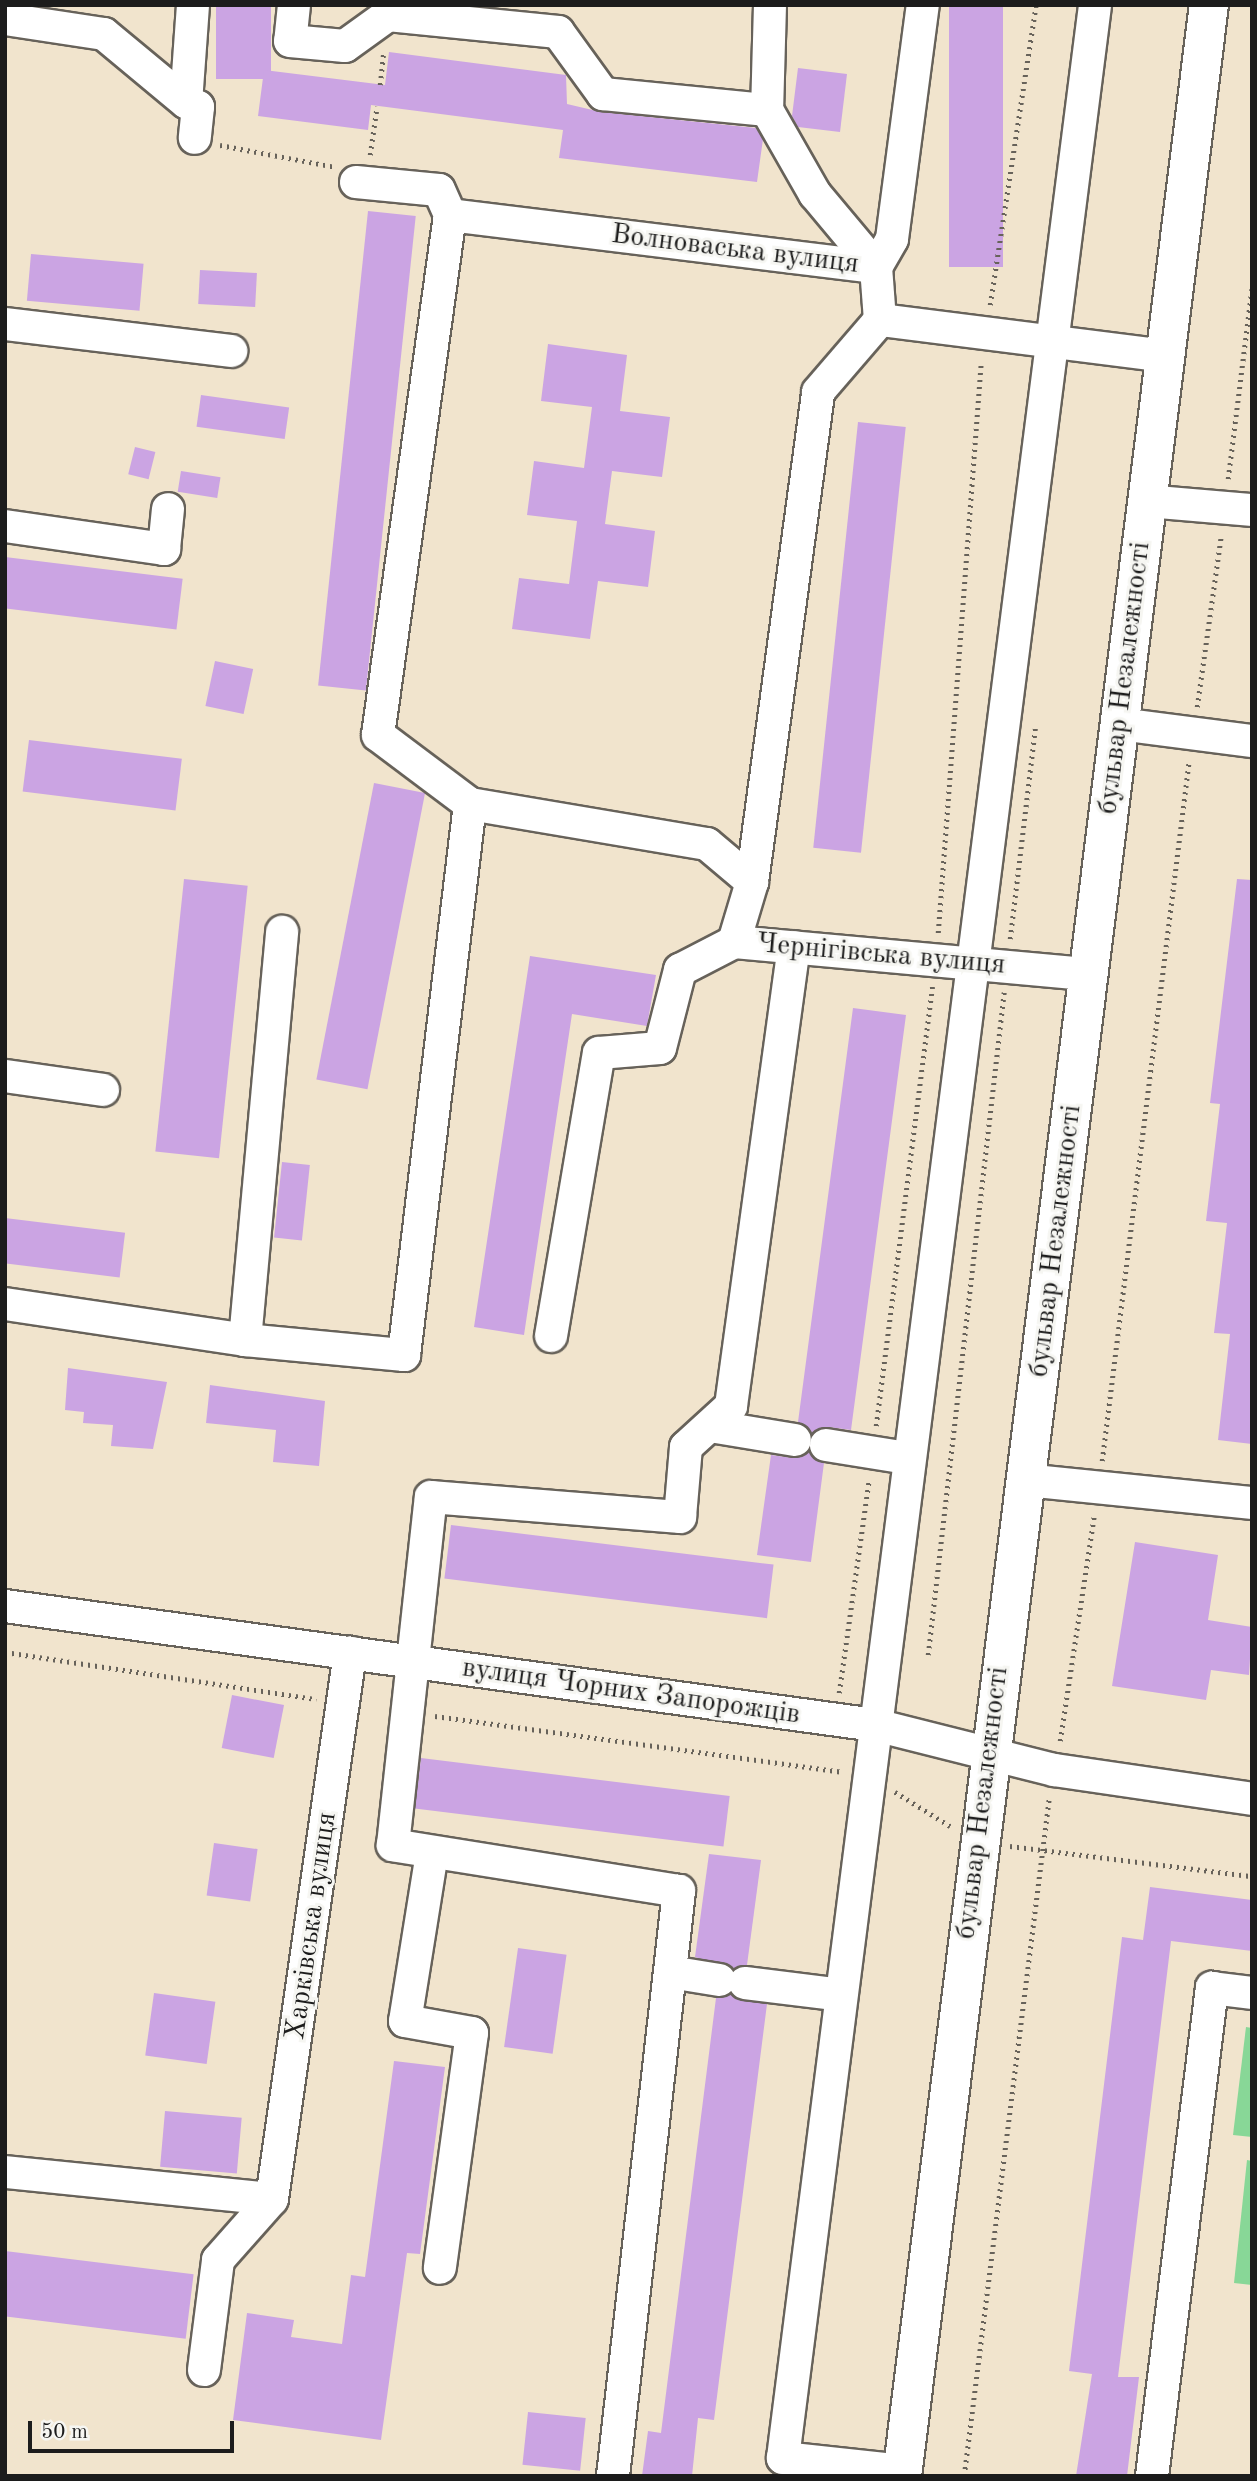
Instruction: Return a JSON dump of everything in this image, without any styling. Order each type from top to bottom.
[{"type":"main road","name":"бульвар Незалежності","points":[[902,2473],[987,1756],[1025,1480],[1163,356],[1209,5]]},
{"type":"street","points":[[186,102],[193,5]]},
{"type":"street","points":[[294,5],[290,40],[345,46],[390,10],[558,32],[603,94],[767,110]]},
{"type":"street","points":[[770,5],[767,110],[815,194],[877,267],[892,239],[923,5]]},
{"type":"street","points":[[902,2473],[782,2467],[907,1458],[1095,5]]},
{"type":"street","points":[[5,19],[104,34],[186,102],[198,107],[195,138]]},
{"type":"street","points":[[361,183],[439,190],[450,215],[378,735],[470,804],[707,844],[752,882]]},
{"type":"street","name":"Волноваська вулиця","points":[[450,215],[877,267],[880,320]]},
{"type":"street","points":[[734,942],[752,882],[818,391],[880,320],[1163,356]]},
{"type":"street","points":[[5,324],[231,351]]},
{"type":"street","points":[[1146,501],[1238,509]]},
{"type":"street","points":[[5,526],[164,549],[168,509]]},
{"type":"street","points":[[1119,724],[1193,736],[1252,741]]},
{"type":"street","points":[[5,1304],[245,1340],[404,1355],[470,804]]},
{"type":"street","points":[[245,1340],[282,932]]},
{"type":"street","name":"Чернігівська вулиця","points":[[551,1336],[599,1054],[660,1048],[680,970],[734,942],[972,961],[1089,974]]},
{"type":"street","points":[[613,2476],[679,1891],[393,1845],[418,1662],[431,1497],[680,1517],[686,1447],[731,1406],[794,947]]},
{"type":"street","points":[[5,1076],[103,1090]]},
{"type":"street","points":[[710,1426],[795,1440]]},
{"type":"street","points":[[826,1445],[907,1458]]},
{"type":"street","points":[[1025,1480],[1252,1503]]},
{"type":"street","name":"вулиця Чорних Запорожців","points":[[5,1606],[875,1725],[987,1756],[1054,1770],[1252,1799]]},
{"type":"street","name":"Харківська вулиця","points":[[272,2199],[345,1704],[350,1653]]},
{"type":"street","points":[[432,1853],[405,2021],[472,2033],[440,2268]]},
{"type":"street","points":[[670,1972],[841,1995]]},
{"type":"street","points":[[1152,2476],[1212,1988],[1252,1993]]},
{"type":"street","points":[[5,2172],[272,2199]]},
{"type":"street","points":[[204,2370],[218,2260],[272,2199]]},
{"type":"path","points":[[835,1720],[873,1452],[936,958],[983,334],[999,270],[1036,5]]},
{"type":"path","points":[[361,183],[376,106]]},
{"type":"path","points":[[195,138],[261,158],[349,168],[361,183]]},
{"type":"path","points":[[964,2476],[1040,1850],[1098,1488],[1193,736],[1238,509],[1252,285]]},
{"type":"path","points":[[928,1655],[1037,718]]},
{"type":"path","points":[[5,1652],[345,1704]]},
{"type":"path","points":[[410,1713],[868,1775],[977,1842],[1252,1876]]},
{"type":"green space","points":[[1246,2027],[1252,2028],[1252,2137],[1233,2135]]},
{"type":"green space","points":[[1247,2160],[1252,2161],[1252,2285],[1234,2283]]},
{"type":"building","points":[[216,5],[271,5],[271,79],[216,79]]},
{"type":"building","points":[[949,5],[1003,5],[1003,267],[949,267]]},
{"type":"building","points":[[389,52],[566,75],[567,104],[601,112],[756,128],[763,139],[757,182],[559,158],[563,130],[371,105],[368,130],[258,116],[264,70],[385,85]]},
{"type":"building","points":[[798,68],[847,74],[840,132],[798,127],[792,116]]},
{"type":"building","points":[[368,211],[416,216],[366,690],[318,685]]},
{"type":"building","points":[[31,254],[144,264],[139,311],[27,301]]},
{"type":"building","points":[[200,270],[257,273],[255,307],[198,304]]},
{"type":"building","points":[[548,344],[627,355],[620,411],[670,417],[662,477],[612,471],[605,524],[655,531],[648,587],[598,581],[590,639],[512,629],[519,578],[569,584],[577,521],[527,515],[534,461],[584,468],[592,407],[541,401]]},
{"type":"building","points":[[201,395],[289,407],[285,439],[197,427]]},
{"type":"building","points":[[858,422],[906,427],[861,853],[813,848]]},
{"type":"building","points":[[135,447],[155,452],[149,479],[128,474]]},
{"type":"building","points":[[181,471],[221,477],[217,498],[178,492]]},
{"type":"building","points":[[5,557],[183,579],[176,629],[5,608]]},
{"type":"building","points":[[215,661],[253,669],[244,714],[205,706]]},
{"type":"building","points":[[29,740],[182,759],[176,810],[23,792]]},
{"type":"building","points":[[374,783],[425,793],[367,1089],[316,1079]]},
{"type":"building","points":[[184,879],[248,886],[219,1158],[155,1151]]},
{"type":"building","points":[[1237,879],[1252,880],[1252,1444],[1218,1440],[1230,1334],[1214,1333],[1227,1223],[1206,1221],[1220,1104],[1210,1103]]},
{"type":"building","points":[[530,956],[656,975],[647,1026],[572,1014],[524,1335],[474,1327]]},
{"type":"building","points":[[853,1008],[906,1015],[851,1430],[828,1427],[812,1433],[798,1422]]},
{"type":"building","points":[[282,1162],[310,1165],[302,1241],[274,1238]]},
{"type":"building","points":[[5,1218],[125,1233],[120,1277],[5,1263]]},
{"type":"building","points":[[68,1368],[167,1382],[153,1449],[111,1446],[113,1425],[83,1423],[84,1412],[65,1410]]},
{"type":"building","points":[[210,1385],[325,1401],[319,1466],[273,1462],[276,1430],[206,1423]]},
{"type":"building","points":[[809,1452],[824,1463],[811,1562],[757,1555],[771,1455],[793,1458]]},
{"type":"building","points":[[451,1525],[774,1565],[767,1618],[444,1579]]},
{"type":"building","points":[[1135,1542],[1218,1555],[1208,1620],[1252,1627],[1249,1675],[1211,1670],[1206,1700],[1112,1686]]},
{"type":"building","points":[[232,1695],[284,1705],[274,1758],[222,1748]]},
{"type":"building","points":[[421,1758],[730,1796],[723,1847],[415,1809]]},
{"type":"building","points":[[214,1843],[258,1849],[250,1902],[207,1895]]},
{"type":"building","points":[[709,1854],[761,1860],[747,1965],[733,1969],[695,1957]]},
{"type":"building","points":[[1150,1887],[1252,1900],[1252,1951],[1171,1941],[1118,2377],[1139,2377],[1127,2476],[1076,2476],[1092,2374],[1069,2371],[1122,1937],[1143,1940]]},
{"type":"building","points":[[518,1948],[567,1955],[553,2054],[504,2047]]},
{"type":"building","points":[[154,1993],[215,2002],[207,2064],[145,2055]]},
{"type":"building","points":[[731,1994],[767,2004],[714,2420],[698,2418],[692,2476],[642,2476],[648,2431],[661,2433],[716,1998]]},
{"type":"building","points":[[394,2061],[445,2067],[420,2254],[407,2253],[381,2440],[233,2420],[247,2313],[294,2320],[291,2337],[342,2344],[351,2275],[365,2277]]},
{"type":"building","points":[[165,2111],[242,2118],[237,2173],[160,2167]]},
{"type":"building","points":[[5,2251],[194,2274],[186,2339],[5,2316]]},
{"type":"building","points":[[528,2412],[586,2418],[580,2471],[522,2465]]}]
